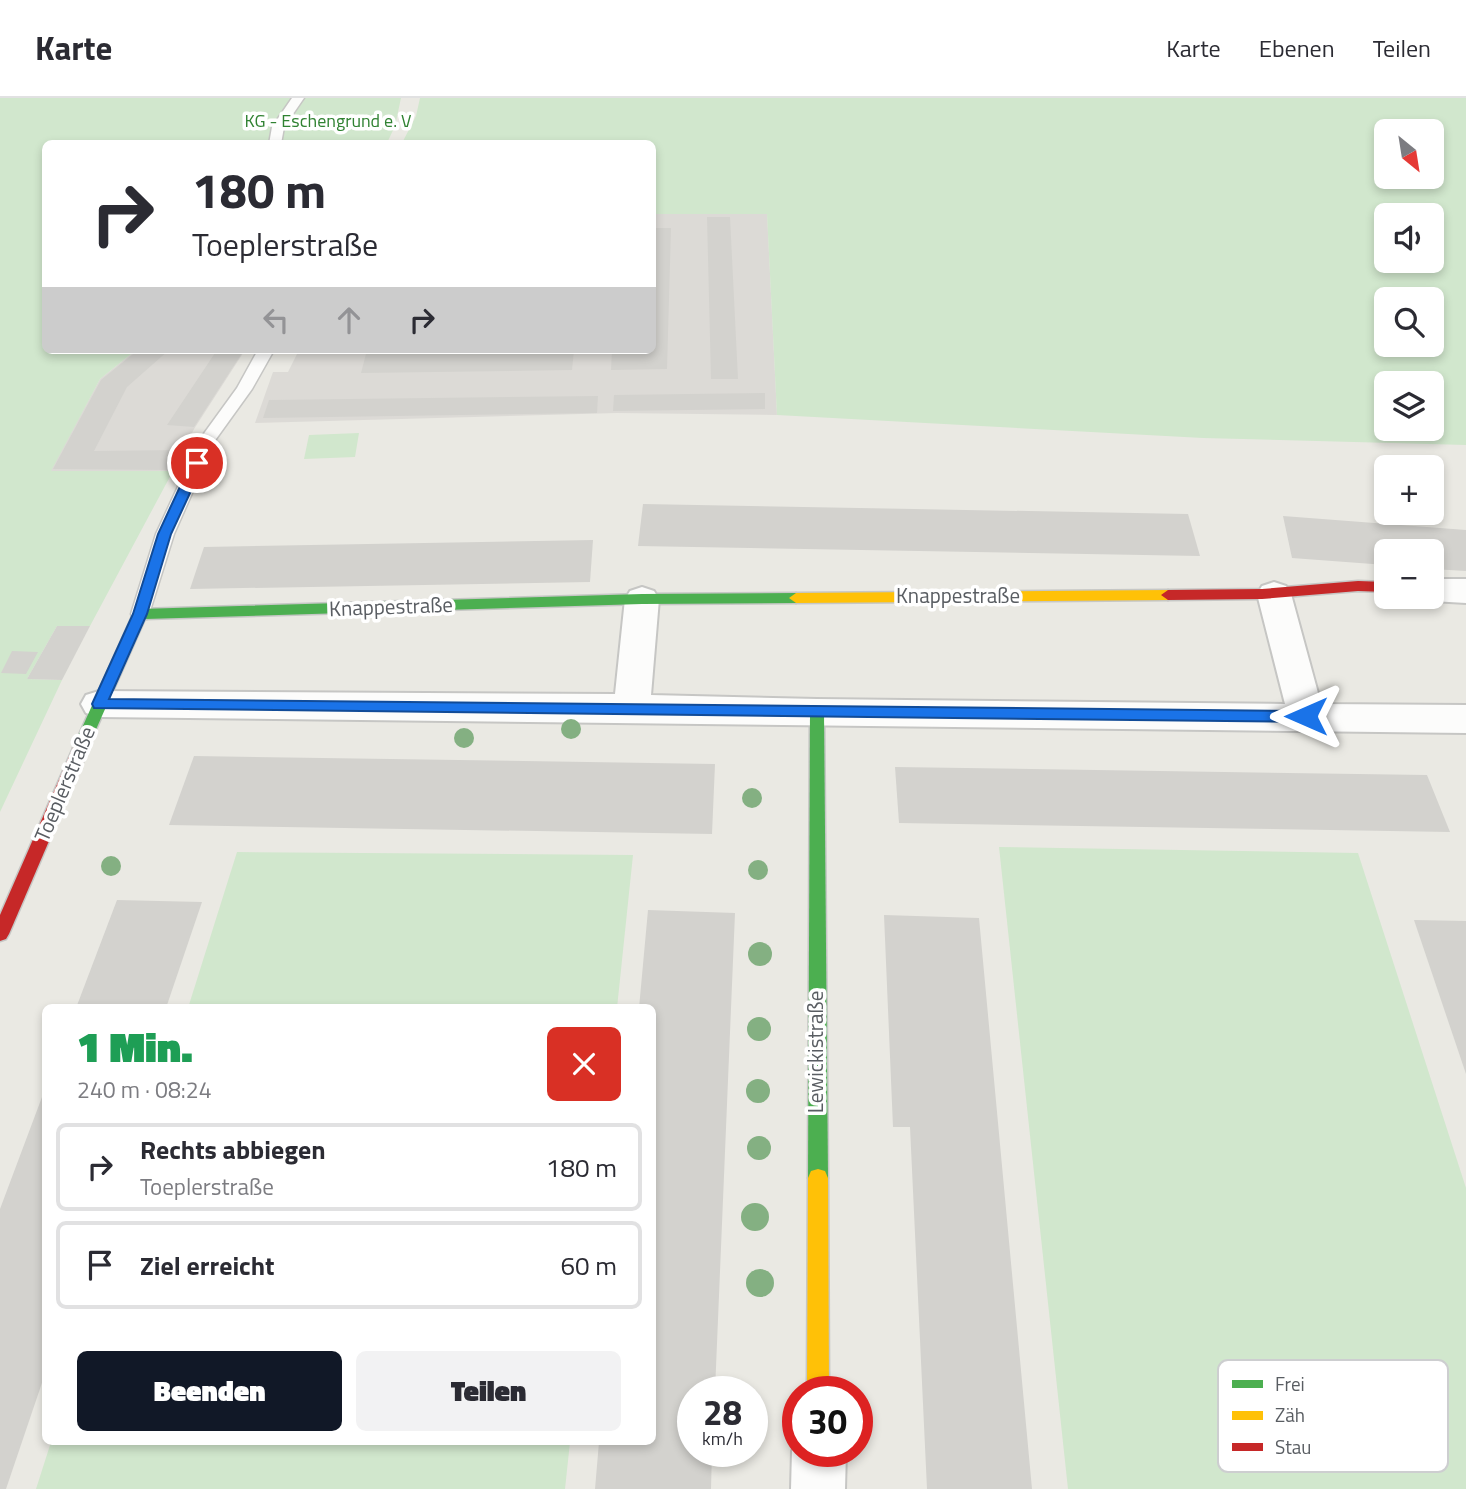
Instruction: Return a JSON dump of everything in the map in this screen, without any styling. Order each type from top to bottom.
[{"type":"street","name":"Knappestraße","points":[[140,614],[642,599],[1274,594],[1374,587]]},
{"type":"street","points":[[1444,590],[1466,591]]},
{"type":"street","points":[[1274,594],[1306,716]]},
{"type":"street","points":[[632,708],[642,599]]},
{"type":"street","name":"Toeplerstraße","points":[[0,934],[140,614]]},
{"type":"street","points":[[99,704],[1466,719]]},
{"type":"street","name":"Lewickistraße","points":[[817,713],[818,1376]]},
{"type":"street","points":[[818,1489],[819,1467]]},
{"type":"lane","points":[[276,140],[278,127],[298,98]]},
{"type":"lane","name":"Toeplerstraße","points":[[140,614],[165,534],[208,439],[244,389],[264,354]]},
{"type":"shaded area","points":[[767,213],[777,415],[617,413],[255,423],[273,372],[288,372],[297,354],[656,354],[656,214]]},
{"type":"shaded area","points":[[131,354],[242,354],[194,429],[173,471],[50,471],[100,379]]},
{"type":"green space","name":"KG - Eschengrund e. V","points":[[0,98],[401,98],[395,126],[388,140],[42,140],[42,354],[131,354],[100,379],[51,471],[173,471],[90,626],[57,626],[27,679],[62,680],[0,812]]},
{"type":"green space","points":[[420,98],[1466,98],[1466,445],[1203,438],[777,415],[767,214],[656,214],[656,140],[404,140],[416,116]]},
{"type":"green space","points":[[359,433],[355,457],[304,459],[309,435]]},
{"type":"green space","points":[[999,847],[1358,853],[1466,1188],[1466,1489],[1068,1489]]},
{"type":"green space","points":[[237,852],[633,855],[617,1004],[189,1004]]},
{"type":"green space","points":[[50,1445],[570,1445],[565,1489],[36,1489]]},
{"type":"building","points":[[707,217],[730,217],[738,379],[711,379]]},
{"type":"building","points":[[656,228],[671,228],[667,369],[611,370],[612,354],[656,354]]},
{"type":"building","points":[[133,354],[164,354],[127,387],[94,451],[180,450],[172,470],[53,469],[101,380]]},
{"type":"building","points":[[214,354],[241,354],[194,427],[167,425]]},
{"type":"building","points":[[366,354],[574,354],[572,370],[361,373]]},
{"type":"building","points":[[765,393],[765,409],[613,411],[614,395]]},
{"type":"building","points":[[598,396],[597,413],[263,418],[269,400]]},
{"type":"building","points":[[643,504],[1188,514],[1200,556],[638,546]]},
{"type":"building","points":[[1283,516],[1466,530],[1466,571],[1444,570],[1444,539],[1374,539],[1374,564],[1292,558]]},
{"type":"building","points":[[593,540],[590,582],[190,589],[204,547]]},
{"type":"building","points":[[57,626],[90,626],[62,680],[27,679]]},
{"type":"building","points":[[12,651],[38,652],[26,674],[1,673]]},
{"type":"building","points":[[194,756],[715,764],[712,834],[169,825]]},
{"type":"building","points":[[895,767],[1427,775],[1450,832],[899,823]]},
{"type":"building","points":[[117,900],[202,902],[167,1004],[78,1004]]},
{"type":"building","points":[[648,910],[735,913],[716,1376],[677,1376],[677,1467],[712,1467],[711,1489],[595,1489],[599,1445],[656,1445],[656,1004],[639,1004]]},
{"type":"building","points":[[884,915],[979,918],[1032,1489],[927,1489],[910,1127],[893,1127]]},
{"type":"building","points":[[1414,920],[1466,921],[1466,1074]]},
{"type":"building","points":[[42,1097],[42,1383],[6,1489],[0,1489],[0,1209]]},
{"type":"traffic: fast","points":[[81,748],[140,614],[642,599],[796,598]]},
{"type":"traffic: fast","points":[[817,713],[818,1178]]},
{"type":"traffic: slow","points":[[796,598],[1168,595]]},
{"type":"traffic: slow","points":[[818,1178],[818,1376]]},
{"type":"traffic: jam","points":[[1168,595],[1262,594],[1374,587]]},
{"type":"traffic: jam","points":[[0,934],[81,748]]},
{"type":"route","points":[[197,463],[165,534],[140,614],[99,704],[1306,716]]}]
